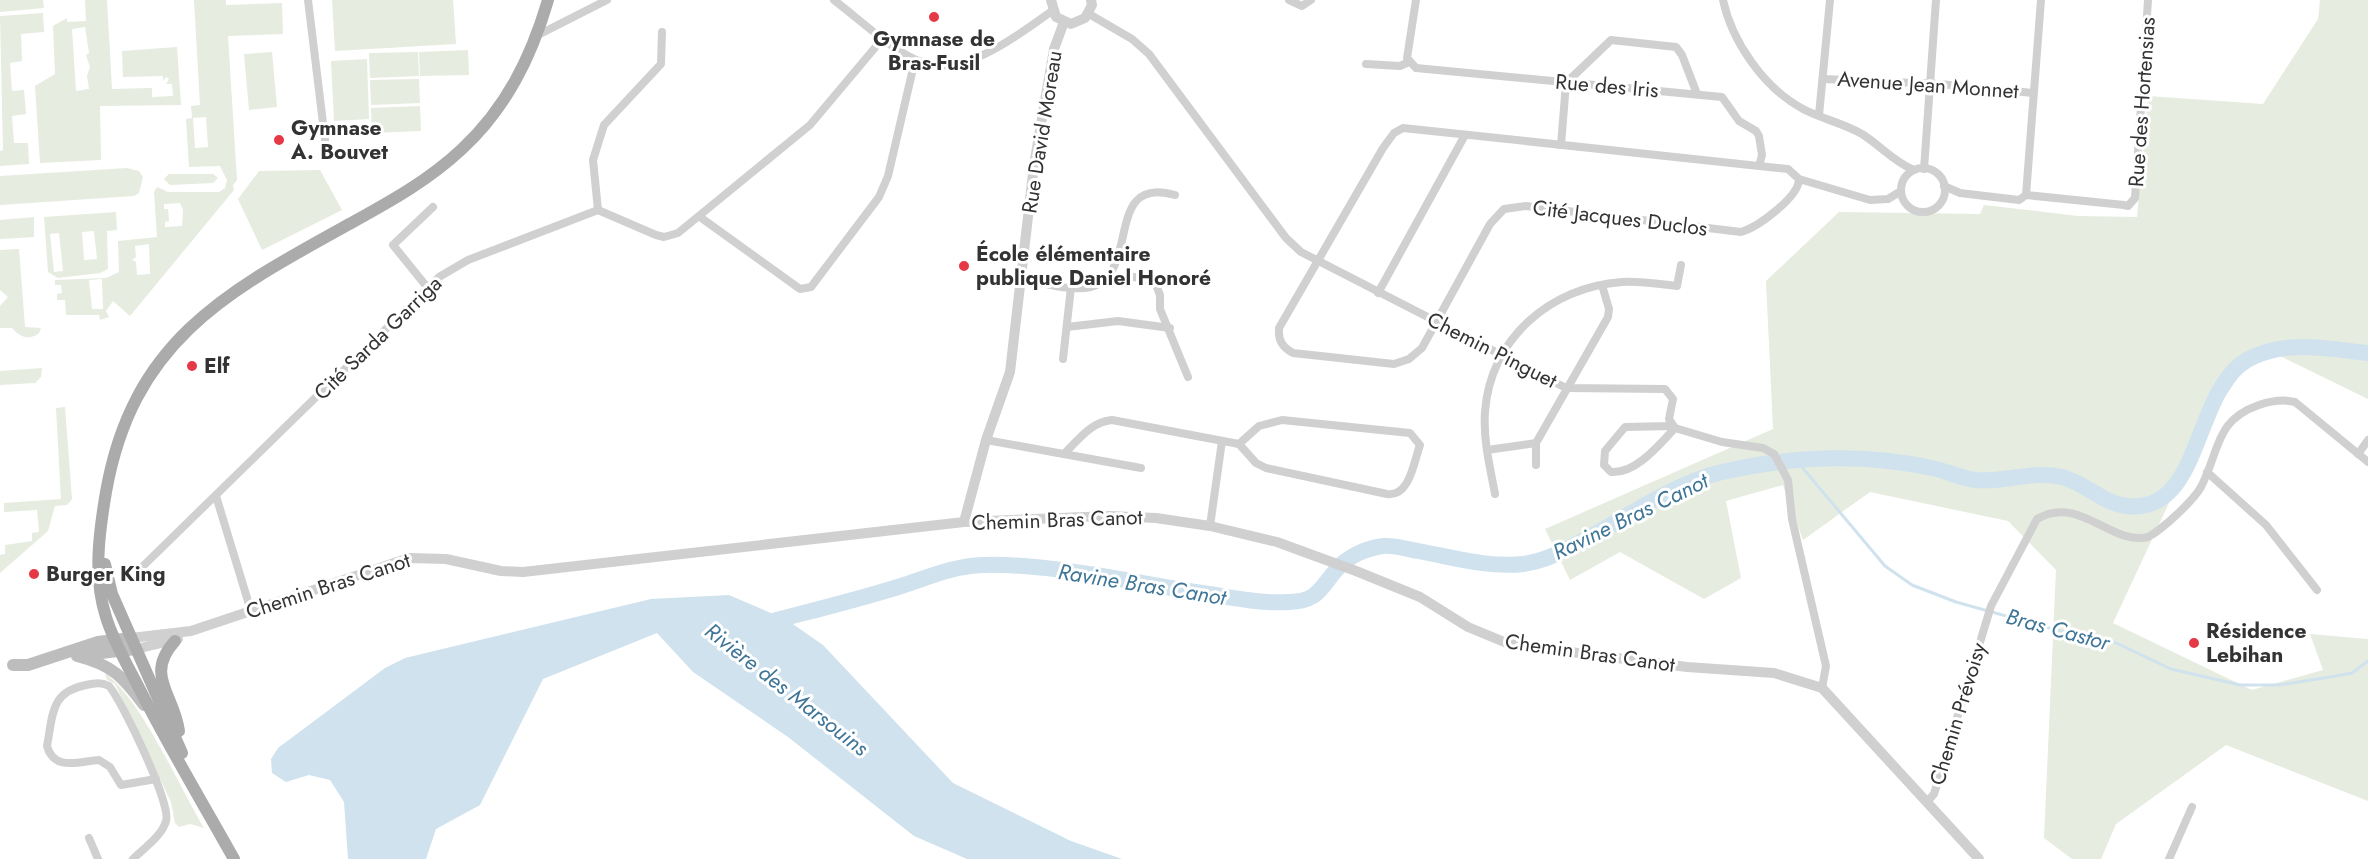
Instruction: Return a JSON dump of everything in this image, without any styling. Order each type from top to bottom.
[{"type":"main road","points":[[234,859],[153,717],[105,615],[100,583],[101,518],[109,473],[123,427],[144,384],[168,351],[198,319],[236,289],[386,204],[436,171],[479,132],[518,79],[538,35],[548,0]]},
{"type":"main road","points":[[101,518],[107,576],[112,594],[199,795]]},
{"type":"main road","points":[[175,641],[163,656],[160,671],[179,726],[183,756]]},
{"type":"main road","points":[[6,667],[98,642],[118,645]]},
{"type":"main road","points":[[49,657],[77,656],[133,643]]},
{"type":"main road","points":[[77,656],[104,664],[116,671],[153,717]]},
{"type":"street","points":[[308,0],[327,156]]},
{"type":"street","points":[[538,35],[606,0]]},
{"type":"street","points":[[834,0],[915,60],[941,66],[967,63],[1052,6],[1064,22],[1079,22],[1089,14],[1091,0]]},
{"type":"street","points":[[1288,0],[1302,6],[1311,0]]},
{"type":"street","points":[[1409,62],[1407,58],[1416,0]]},
{"type":"street","points":[[1723,0],[1744,51],[1762,75],[1782,95],[1803,109],[1861,134],[1896,163],[1904,179],[1901,191],[1905,203],[1914,210],[1925,212],[1935,208],[1942,200],[1960,193]]},
{"type":"street","points":[[1819,115],[1830,0]]},
{"type":"street","points":[[1904,179],[1919,169],[1931,83],[1936,0]]},
{"type":"street","points":[[1944,186],[1960,193],[2019,200],[2025,195],[2041,0]]},
{"type":"street","name":"Rue des Hortensias","points":[[2025,195],[2124,206],[2128,206],[2135,198],[2148,0]]},
{"type":"street","name":"Chemin Pinguet","points":[[1089,14],[1132,39],[1149,54],[1286,238],[1301,252],[1566,388],[1665,389],[1672,399],[1669,419],[1673,427]]},
{"type":"street","name":"Rue David Moreau","points":[[964,522],[986,440],[1010,372],[1034,165],[1054,49],[1064,22]]},
{"type":"street","points":[[662,32],[663,58],[661,64],[604,125],[593,160],[598,210],[664,237],[678,233],[700,217],[810,126],[884,37]]},
{"type":"street","points":[[1561,145],[1566,83],[1606,44],[1617,40],[1676,47],[1682,55],[1697,94]]},
{"type":"street","points":[[700,217],[800,289],[811,287],[879,197],[888,176],[915,60]]},
{"type":"street","name":"Rue des Iris","points":[[1366,64],[1400,66],[1409,62],[1423,70],[1725,98],[1739,121],[1756,131],[1761,145],[1759,166]]},
{"type":"street","name":"Avenue Jean Monnet","points":[[1823,79],[1931,83],[2033,93]]},
{"type":"street","name":"Cité Jacques Duclos","points":[[1799,178],[1796,190],[1762,222],[1741,232],[1526,206],[1504,209],[1490,224],[1422,348],[1402,362],[1293,353],[1281,343],[1279,328],[1394,133],[1402,128],[1788,169],[1799,178],[1870,200],[1888,199],[1905,203]]},
{"type":"street","points":[[1378,292],[1465,135]]},
{"type":"street","points":[[1896,163],[1939,176],[1944,186],[1942,200]]},
{"type":"street","points":[[1888,199],[1901,191]]},
{"type":"street","points":[[1108,279],[1113,272],[1130,208],[1136,200],[1145,195],[1175,195]]},
{"type":"street","points":[[427,287],[393,245],[433,207]]},
{"type":"street","name":"Cité Sarda Garriga","points":[[137,572],[427,287],[468,260],[598,210]]},
{"type":"street","points":[[1495,494],[1486,450],[1487,397],[1500,355],[1527,321],[1560,298],[1602,285],[1623,282],[1677,286],[1681,266]]},
{"type":"street","points":[[1021,279],[1071,288],[1091,287],[1108,279],[1135,277],[1155,282],[1160,295],[1160,309],[1170,328],[1188,377]]},
{"type":"street","points":[[1536,465],[1536,443],[1609,313],[1602,285]]},
{"type":"street","points":[[1063,359],[1071,288]]},
{"type":"street","points":[[1066,327],[1118,321],[1170,328]]},
{"type":"street","points":[[2318,590],[2266,525],[2207,472],[2222,434],[2234,418],[2249,409],[2285,400],[2295,402],[2368,462]]},
{"type":"street","points":[[1065,453],[1086,430],[1098,423],[1112,420],[1239,444],[1256,463],[1266,468],[1392,495],[1404,489],[1420,445],[1410,433],[1282,420],[1259,426],[1239,444]]},
{"type":"street","points":[[1673,427],[1649,455],[1622,471],[1611,472],[1604,465],[1605,451],[1625,426],[1673,427],[1722,442],[1763,448],[1774,454],[1788,480],[1792,519],[1826,666],[1822,688]]},
{"type":"street","points":[[986,440],[1141,468]]},
{"type":"street","points":[[1209,526],[1222,441]]},
{"type":"street","points":[[2358,454],[2368,441]]},
{"type":"street","points":[[1486,450],[1536,443]]},
{"type":"street","name":"Chemin Prévoisy","points":[[1927,802],[1934,794],[1991,606],[2037,519],[2048,513],[2061,511],[2076,514],[2133,538],[2148,537],[2192,498],[2207,472]]},
{"type":"street","points":[[216,496],[250,610]]},
{"type":"street","name":"Chemin Bras Canot","points":[[133,643],[191,631],[409,558],[446,559],[501,571],[523,572],[964,522],[1109,516],[1156,518],[1209,526],[1277,542],[1322,558],[1420,597],[1468,627],[1509,644],[1687,667],[1774,673],[1822,688],[1979,859]]},
{"type":"street","name":"Chemin Bras Canot","points":[[133,643],[175,641],[191,631]]},
{"type":"street","points":[[133,859],[160,833],[167,821],[165,803],[156,779],[109,686],[101,682],[64,692],[57,702],[47,746],[55,759],[63,764],[99,759],[110,767],[121,785],[156,779]]},
{"type":"street","points":[[2169,859],[2192,807]]},
{"type":"street","points":[[88,838],[98,859]]},
{"type":"shaded area","points":[[0,0],[43,0],[44,8],[0,12]]},
{"type":"shaded area","points":[[85,0],[107,0],[112,89],[152,88],[152,97],[173,96],[172,84],[166,84],[169,79],[166,77],[163,81],[163,76],[123,77],[122,51],[177,47],[181,105],[100,106],[101,160],[40,163],[35,86],[55,74],[53,26],[67,18],[67,22],[86,21]],"holes":[[[85,27],[89,53],[86,55],[90,67],[87,76],[89,89],[76,91],[72,29]]]},
{"type":"shaded area","points":[[194,0],[226,0],[226,5],[282,3],[283,34],[228,36],[237,180],[233,185],[234,190],[130,316],[113,301],[106,311],[109,317],[100,320],[99,315],[66,315],[65,300],[57,300],[57,294],[62,293],[61,285],[55,285],[55,280],[106,278],[119,272],[118,241],[157,237],[154,192],[157,187],[168,192],[219,192],[225,188],[227,180],[220,166],[189,167],[186,119],[192,118],[191,106],[200,105]],"holes":[[[206,117],[208,147],[195,148],[193,118]],[[180,203],[183,210],[182,226],[165,227],[165,222],[169,221],[168,209],[164,209],[164,204]],[[149,244],[150,274],[137,275],[136,262],[132,260],[136,257],[135,246]],[[102,279],[103,309],[92,309],[89,280]]]},
{"type":"shaded area","points":[[332,0],[453,0],[456,44],[335,51]]},
{"type":"shaded area","points":[[2320,0],[2368,0],[2368,399],[2280,356],[2245,367],[2203,430],[2113,623],[2252,690],[2323,670],[2310,634],[2368,639],[2368,801],[2226,745],[2116,824],[2101,859],[2072,859],[2044,838],[2056,570],[2008,521],[1870,492],[1803,540],[1783,485],[1726,501],[1741,578],[1704,599],[1620,552],[1570,580],[1545,529],[1773,429],[1766,281],[1839,212],[1980,214],[1984,205],[2078,216],[2137,217],[2148,96],[2263,104],[2318,19]]},
{"type":"shaded area","points":[[43,13],[44,32],[21,34],[22,61],[10,63],[12,91],[24,90],[26,114],[12,116],[14,143],[28,143],[29,164],[0,166],[0,151],[3,150],[0,16]]},
{"type":"shaded area","points":[[468,50],[469,75],[420,76],[419,52]]},
{"type":"shaded area","points":[[272,52],[277,107],[249,110],[244,54]]},
{"type":"shaded area","points":[[418,52],[419,76],[370,78],[369,53]]},
{"type":"shaded area","points":[[367,59],[369,119],[334,121],[331,61]]},
{"type":"shaded area","points":[[419,79],[420,103],[371,105],[370,80]]},
{"type":"shaded area","points":[[420,106],[421,131],[372,133],[371,108]]},
{"type":"shaded area","points":[[127,168],[139,171],[143,177],[139,193],[134,196],[0,205],[0,176]]},
{"type":"shaded area","points":[[320,170],[342,210],[262,250],[238,199],[259,171]]},
{"type":"shaded area","points":[[169,174],[213,174],[218,178],[213,183],[170,185],[164,179]]},
{"type":"shaded area","points":[[116,212],[117,230],[107,231],[108,269],[100,273],[58,278],[48,272],[44,217]],"holes":[[[94,231],[97,259],[84,260],[82,232]],[[59,233],[63,271],[54,272],[50,234]]]},
{"type":"shaded area","points":[[34,217],[34,237],[0,239],[0,220]]},
{"type":"shaded area","points":[[19,249],[25,327],[41,328],[39,333],[32,337],[21,336],[12,328],[0,328],[0,306],[8,297],[0,290],[0,250]]},
{"type":"shaded area","points":[[42,368],[41,377],[35,383],[0,385],[0,371]]},
{"type":"shaded area","points":[[65,407],[72,499],[67,505],[55,506],[48,531],[0,573],[0,555],[5,554],[5,545],[32,541],[32,533],[39,532],[37,510],[4,512],[4,503],[61,499],[56,408]]},
{"type":"shaded area","points":[[105,673],[133,703],[146,723],[204,828],[190,824],[179,827],[175,823],[171,802],[115,684],[107,680]]},
{"type":"water","name":"Rivière des Marsouins","points":[[729,595],[787,620],[823,645],[953,783],[1071,841],[1122,859],[967,859],[914,836],[788,737],[693,672],[657,633],[543,679],[480,805],[436,829],[426,859],[348,859],[344,802],[330,780],[309,775],[286,782],[272,773],[271,759],[278,748],[385,668],[405,658],[651,599]]},
{"type":"waterway","name":"Ravine Bras Canot","points":[[762,624],[864,597],[950,570],[983,565],[1064,570],[1256,601],[1299,601],[1318,592],[1347,560],[1371,549],[1383,546],[1396,547],[1470,561],[1523,564],[1565,550],[1670,492],[1704,477],[1748,467],[1801,460],[1827,458],[1880,460],[1932,468],[1975,480],[2051,475],[2070,480],[2118,504],[2126,506],[2151,504],[2170,491],[2184,472],[2216,398],[2229,376],[2247,360],[2276,349],[2306,347],[2368,353]]},
{"type":"waterway","name":"Bras Castor","points":[[1796,460],[1885,566],[1912,585],[1956,602],[2071,634],[2110,640],[2171,669],[2240,685],[2279,685],[2352,673],[2368,661]]},
{"type":"place","name":"Gymnase de Bras-Fusil","points":[[934,17]]},
{"type":"place","name":"Gymnase A. Bouvet","points":[[279,140]]},
{"type":"place","name":"École élémentaire publique Daniel Honoré","points":[[964,266]]},
{"type":"place","name":"Elf","points":[[192,366]]},
{"type":"place","name":"Burger King","points":[[34,574]]},
{"type":"place","name":"Résidence Lebihan","points":[[2194,643]]}]
